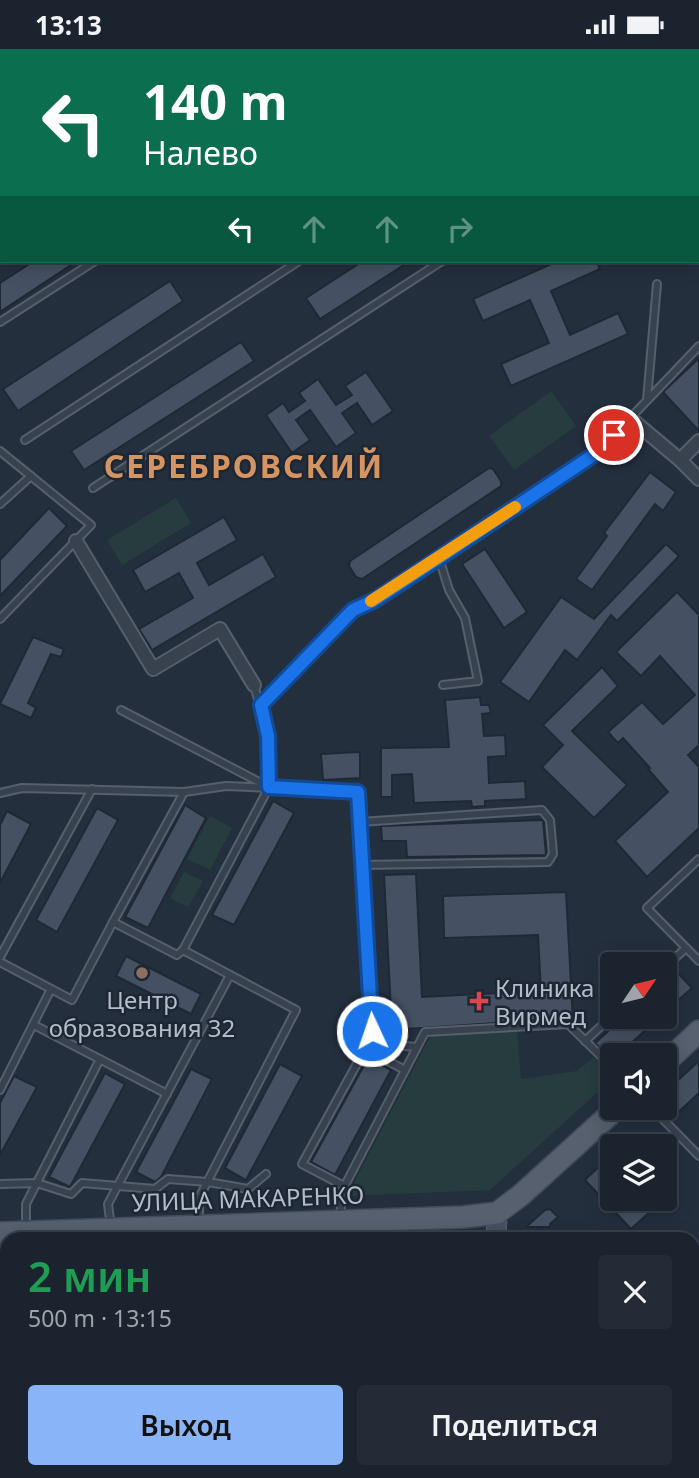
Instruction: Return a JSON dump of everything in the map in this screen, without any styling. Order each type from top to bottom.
[{"type":"main road","points":[[677,1052],[699,1031]]},
{"type":"main road","points":[[496,1232],[497,1213],[521,1195],[604,1120]]},
{"type":"main road","name":"УЛИЦА МАКАРЕНКО","points":[[134,1232],[199,1226],[464,1217],[497,1213]]},
{"type":"street","points":[[630,418],[699,479]]},
{"type":"street","points":[[680,460],[699,441]]},
{"type":"street","points":[[76,541],[153,669],[220,629],[254,685]]},
{"type":"lane","points":[[0,322],[93,263]]},
{"type":"lane","points":[[25,440],[296,263]]},
{"type":"lane","points":[[93,488],[439,263]]},
{"type":"lane","points":[[647,400],[657,284]]},
{"type":"lane","points":[[261,705],[353,610],[375,600],[598,452],[699,346]]},
{"type":"lane","points":[[0,451],[91,525],[0,619]]},
{"type":"lane","points":[[0,505],[31,476]]},
{"type":"lane","points":[[439,558],[449,590],[465,618],[478,681],[443,685]]},
{"type":"lane","points":[[113,922],[177,955],[183,950],[269,787],[268,736],[254,685]]},
{"type":"lane","points":[[121,710],[269,787]]},
{"type":"lane","points":[[0,802],[3,792],[22,788],[184,792],[226,786],[358,792],[373,1040],[380,1044],[417,1047]]},
{"type":"lane","points":[[92,789],[0,959],[72,1000],[184,792]]},
{"type":"lane","points":[[360,823],[542,810],[550,820],[553,854],[548,862],[363,865]]},
{"type":"lane","points":[[699,859],[647,908],[699,961]]},
{"type":"lane","points":[[677,956],[686,948]]},
{"type":"lane","points":[[183,950],[296,1010],[199,1198],[199,1226]]},
{"type":"lane","points":[[112,1232],[108,1204],[230,975]]},
{"type":"lane","points":[[0,1090],[51,989]]},
{"type":"lane","points":[[340,1222],[344,1186],[425,1032],[568,1024],[600,1055]]},
{"type":"lane","points":[[34,1025],[167,1094]]},
{"type":"lane","points":[[585,1041],[600,1027]]},
{"type":"lane","points":[[344,1186],[302,1164],[365,1049],[405,1070]]},
{"type":"lane","points":[[26,1232],[26,1203],[100,1059]]},
{"type":"lane","points":[[664,1120],[699,1156]]},
{"type":"lane","points":[[0,1184],[37,1183],[71,1194],[82,1183],[155,1189],[168,1179],[248,1189],[266,1174]]},
{"type":"green space","points":[[551,391],[576,426],[514,470],[489,436]]},
{"type":"green space","points":[[176,498],[191,523],[122,565],[107,540]]},
{"type":"green space","points":[[210,816],[232,828],[210,870],[187,859]]},
{"type":"green space","points":[[184,872],[203,881],[188,907],[170,898]]},
{"type":"green space","points":[[517,1031],[521,1079],[577,1071],[594,1057],[600,1063],[600,1090],[490,1190],[347,1196],[432,1033]]},
{"type":"building","points":[[31,263],[74,263],[0,312],[0,283]]},
{"type":"building","points":[[360,263],[407,263],[320,319],[306,298]]},
{"type":"building","points":[[554,263],[597,263],[600,269],[551,291],[570,335],[618,313],[628,334],[511,386],[501,364],[549,343],[530,300],[483,321],[473,299]]},
{"type":"building","points":[[170,281],[183,301],[18,411],[3,389]]},
{"type":"building","points":[[241,342],[254,361],[84,470],[71,451]]},
{"type":"building","points":[[699,358],[699,431],[663,392]]},
{"type":"building","points":[[366,372],[393,411],[372,425],[357,403],[342,413],[356,433],[336,447],[310,410],[296,420],[310,440],[292,453],[266,415],[283,403],[289,412],[305,401],[299,393],[318,379],[336,405],[352,395],[345,386]]},
{"type":"building","points":[[489,468],[493,469],[501,481],[501,486],[362,579],[356,577],[349,566],[350,561]]},
{"type":"building","points":[[650,472],[676,492],[663,511],[655,504],[592,590],[576,579],[607,536],[604,533]]},
{"type":"building","points":[[49,508],[67,526],[0,596],[0,560]]},
{"type":"building","points":[[224,517],[237,540],[197,563],[209,585],[263,554],[276,577],[152,650],[139,629],[193,598],[179,573],[145,592],[133,570]]},
{"type":"building","points":[[666,544],[679,556],[617,621],[611,615],[577,660],[565,650],[529,702],[500,682],[561,597],[594,619]]},
{"type":"building","points":[[485,549],[527,612],[504,628],[462,564]]},
{"type":"building","points":[[677,592],[699,615],[699,745],[688,755],[699,767],[699,828],[647,877],[615,841],[668,792],[623,738],[618,743],[608,732],[642,702],[663,724],[695,695],[660,656],[641,676],[616,652]]},
{"type":"building","points":[[33,637],[64,649],[61,657],[51,654],[28,703],[36,708],[31,718],[0,704]]},
{"type":"building","points":[[602,667],[618,686],[572,731],[627,785],[594,818],[542,767],[563,745],[543,725]]},
{"type":"building","points":[[480,697],[481,705],[489,705],[491,713],[482,714],[484,736],[505,735],[506,756],[488,757],[489,783],[525,781],[526,799],[485,801],[485,806],[472,807],[471,801],[414,803],[412,774],[392,775],[392,797],[381,797],[381,748],[449,747],[445,700]]},
{"type":"building","points":[[360,752],[360,778],[323,780],[321,754]]},
{"type":"building","points":[[273,801],[294,813],[234,925],[212,915]]},
{"type":"building","points":[[185,805],[206,818],[148,928],[125,917]]},
{"type":"building","points":[[97,808],[118,820],[57,932],[36,920]]},
{"type":"building","points":[[7,811],[31,824],[0,883],[0,825]]},
{"type":"building","points":[[543,820],[546,855],[407,857],[406,841],[382,841],[381,826]]},
{"type":"building","points":[[416,874],[422,997],[541,991],[538,935],[444,938],[443,896],[566,892],[573,1021],[568,1018],[392,1030],[384,875]]},
{"type":"building","points":[[126,956],[201,994],[191,1014],[116,976]]},
{"type":"building","points":[[677,972],[692,988],[677,1001]]},
{"type":"building","points":[[611,1029],[647,1029],[631,1043],[600,1043],[600,1048],[595,1043]]},
{"type":"building","points":[[368,1058],[391,1070],[335,1175],[311,1162]]},
{"type":"building","points":[[699,1061],[699,1093],[677,1113],[677,1081]]},
{"type":"building","points":[[280,1064],[302,1076],[246,1180],[225,1168]]},
{"type":"building","points":[[191,1069],[212,1079],[161,1177],[155,1182],[136,1172]]},
{"type":"building","points":[[105,1073],[125,1084],[70,1187],[49,1177]]},
{"type":"building","points":[[14,1076],[37,1087],[0,1155],[0,1103]]},
{"type":"building","points":[[600,1166],[600,1196],[585,1180]]},
{"type":"building","points":[[550,1209],[558,1217],[550,1227],[526,1227],[545,1210]]},
{"type":"building","points":[[614,1211],[651,1211],[631,1229]]},
{"type":"slow traffic","points":[[371,601],[515,507]]},
{"type":"place","name":"Центр образования 32","points":[[142,973]]},
{"type":"place","name":"Клиника Вирмед","points":[[479,1001]]},
{"type":"district","name":"СЕРЕБРОВСКИЙ","points":[[244,465]]},
{"type":"route","points":[[372,1031],[358,792],[269,787],[268,736],[261,705],[353,610],[375,600],[598,452],[614,435]]}]
